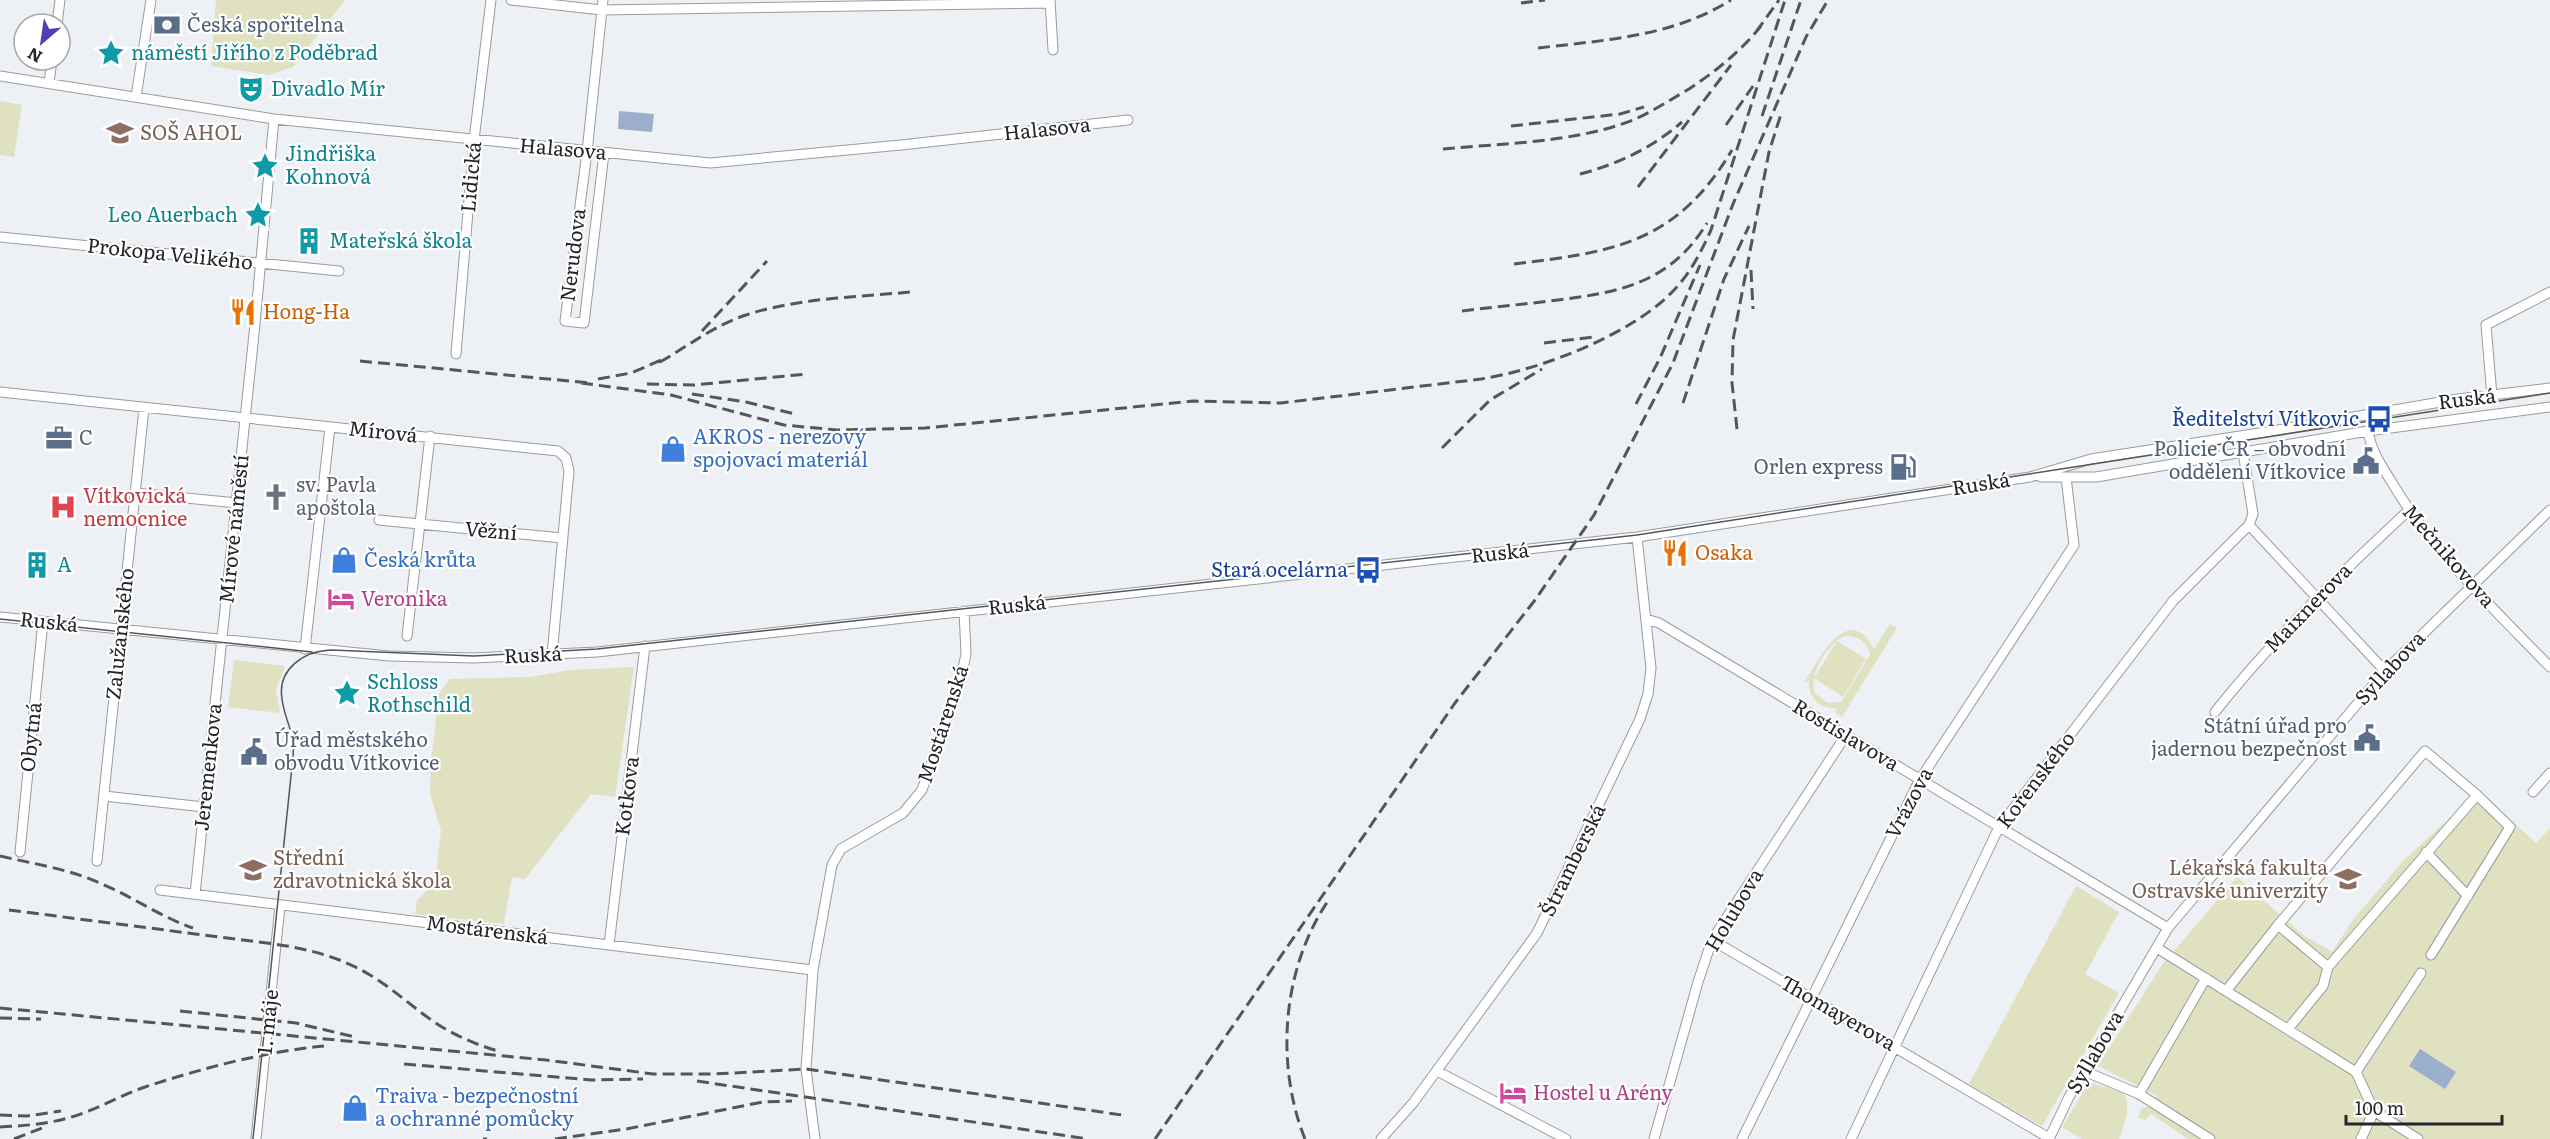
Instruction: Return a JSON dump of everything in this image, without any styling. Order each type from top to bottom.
[{"type":"street","points":[[136,97],[151,0]]},
{"type":"street","name":"Lidická","points":[[456,354],[474,140],[491,0]]},
{"type":"street","points":[[511,0],[603,5],[1050,2],[1053,50]]},
{"type":"street","name":"Nerudova","points":[[603,5],[566,321],[584,323],[604,153]]},
{"type":"street","points":[[49,83],[50,72]]},
{"type":"street","name":"Halasova","points":[[0,76],[274,119],[710,163],[901,146],[1128,120]]},
{"type":"street","points":[[246,418],[274,119]]},
{"type":"street","name":"Prokopa Velikého","points":[[0,237],[339,271]]},
{"type":"street","points":[[2492,396],[2486,325],[2550,292]]},
{"type":"street","name":"Ruská","points":[[0,617],[305,649],[450,658],[552,655],[1637,537],[2030,477],[2091,459],[2458,399],[2550,387]]},
{"type":"street","name":"Mírová","points":[[0,392],[553,449],[566,458],[569,471],[552,655]]},
{"type":"street","name":"Ruská","points":[[2030,477],[2096,477],[2368,431],[2550,407]]},
{"type":"street","name":"Zalužanského","points":[[97,861],[144,408]]},
{"type":"street","name":"Mírové náměstí","points":[[222,640],[246,418]]},
{"type":"street","points":[[305,649],[330,427]]},
{"type":"street","name":"Mečnikovova","points":[[2368,431],[2376,456],[2408,511],[2472,585],[2550,667]]},
{"type":"street","points":[[407,636],[430,436]]},
{"type":"street","points":[[2242,452],[2253,514],[2249,525],[2385,671]]},
{"type":"street","name":"Vrázova","points":[[1742,1139],[1919,781],[2074,544],[2066,477]]},
{"type":"street","points":[[135,493],[237,502]]},
{"type":"street","name":"Syllabova","points":[[2049,1138],[2084,1071],[2168,928],[2385,671],[2550,510]]},
{"type":"street","name":"Maixnerova","points":[[2215,712],[2243,676],[2316,597],[2408,511]]},
{"type":"street","name":"Věžní","points":[[379,520],[562,538]]},
{"type":"street","name":"Kořenského","points":[[1851,1139],[1999,827],[2173,601],[2249,525]]},
{"type":"street","name":"Štramberská","points":[[1382,1139],[1404,1115],[1537,933],[1640,719],[1650,678],[1637,537]]},
{"type":"street","name":"Mostárenská","points":[[815,1139],[806,1069],[813,970],[832,865],[841,849],[903,813],[922,790],[961,678],[966,654],[964,611]]},
{"type":"street","name":"Rostislavova","points":[[1646,619],[1655,621],[2168,928]]},
{"type":"street","name":"Obytná","points":[[20,852],[43,621]]},
{"type":"street","name":"Jeremenkova","points":[[195,894],[222,640]]},
{"type":"street","name":"Kotkova","points":[[609,945],[645,646]]},
{"type":"street","name":"Holubova","points":[[1654,1139],[1712,940],[1846,735]]},
{"type":"street","points":[[2226,991],[2278,925],[2425,751],[2511,827],[2431,955]]},
{"type":"street","points":[[2532,792],[2550,773]]},
{"type":"street","points":[[2288,1029],[2323,986],[2328,967],[2477,795]]},
{"type":"street","points":[[104,796],[204,807]]},
{"type":"street","points":[[2426,852],[2468,896]]},
{"type":"street","name":"Mostárenská","points":[[160,890],[813,970]]},
{"type":"street","name":"1. máje","points":[[256,1139],[280,906]]},
{"type":"street","points":[[2278,925],[2328,967]]},
{"type":"street","name":"Thomayerova","points":[[1712,940],[2049,1138]]},
{"type":"street","points":[[2157,948],[2356,1072],[2374,1111],[2418,1139]]},
{"type":"street","points":[[2356,1072],[2421,973]]},
{"type":"street","points":[[2139,1094],[2206,978]]},
{"type":"street","points":[[1437,1071],[1566,1139]]},
{"type":"street","points":[[2084,1071],[2139,1094],[2210,1139]]},
{"type":"street","points":[[2361,1139],[2374,1111]]},
{"type":"green space","points":[[216,0],[345,0],[293,67],[268,75],[211,66]]},
{"type":"green space","points":[[0,101],[22,105],[14,157],[0,155]]},
{"type":"green space","points":[[1890,624],[1897,628],[1842,717],[1835,712],[1837,708],[1825,707],[1816,701],[1811,693],[1809,681],[1805,682],[1835,639],[1844,632],[1854,630],[1864,635],[1874,649]],"holes":[[[1851,636],[1865,643],[1870,655],[1841,702],[1827,703],[1815,693],[1814,677],[1826,652],[1839,639]]]},
{"type":"green space","points":[[1837,641],[1866,659],[1843,697],[1814,678]]},
{"type":"green space","points":[[234,660],[285,666],[276,689],[280,713],[228,707]]},
{"type":"green space","points":[[634,667],[615,797],[591,794],[525,879],[512,877],[504,924],[415,914],[417,900],[435,883],[441,831],[430,794],[431,761],[439,693],[450,679],[530,677],[570,670]]},
{"type":"green space","name":"Lékařská fakulta Ostravské univerzity","points":[[2479,791],[2536,843],[2550,828],[2550,1139],[2188,1139],[2151,1114],[2145,1120],[2138,1117],[2142,1108],[2151,1106],[2156,1095],[2098,1066],[2162,965],[2237,877],[2303,935],[2332,952],[2353,920],[2404,860]]},
{"type":"green space","points":[[2076,886],[2119,912],[2085,974],[2119,993],[2042,1126],[1969,1084]]},
{"type":"green space","points":[[2089,1082],[2123,1093],[2126,1097],[2126,1115],[2119,1139],[2082,1139],[2062,1127]]},
{"type":"water","points":[[619,111],[654,114],[652,132],[618,129]]},
{"type":"water","points":[[2420,1049],[2456,1072],[2445,1089],[2409,1066]]},
{"type":"tram line","points":[[253,1139],[293,757],[293,740],[283,707],[282,688],[288,671],[302,658],[311,654],[331,650],[474,656],[597,649],[1637,535],[2550,393]]},
{"type":"tram line","points":[[0,619],[312,652]]},
{"type":"railway","points":[[1521,3],[1545,0]]},
{"type":"railway","points":[[1538,48],[1613,39],[1662,29],[1709,12],[1731,0]]},
{"type":"railway","points":[[1756,32],[1779,0]]},
{"type":"railway","points":[[581,383],[671,395],[784,425],[837,430],[925,428],[1193,401],[1281,403],[1481,379],[1530,367],[1585,348],[1636,321],[1675,289],[1686,276],[1711,230],[1785,0]]},
{"type":"railway","points":[[1762,116],[1801,0]]},
{"type":"railway","points":[[1155,1139],[1455,703],[1535,600],[1594,515],[1673,363],[1733,204],[1806,37],[1828,0]]},
{"type":"railway","points":[[1443,149],[1563,138],[1610,128],[1633,120],[1668,102],[1709,75],[1736,53],[1761,26]]},
{"type":"railway","points":[[1638,187],[1731,65]]},
{"type":"railway","points":[[1726,125],[1753,86]]},
{"type":"railway","points":[[1511,126],[1620,114],[1644,107]]},
{"type":"railway","points":[[1737,429],[1732,383],[1733,340],[1769,152],[1781,114]]},
{"type":"railway","points":[[1580,174],[1634,154],[1659,140],[1682,122]]},
{"type":"railway","points":[[1514,264],[1582,254],[1639,238],[1665,224],[1688,206],[1711,181],[1732,150]]},
{"type":"railway","points":[[1462,311],[1581,297],[1624,288],[1643,281],[1678,259],[1707,223]]},
{"type":"railway","points":[[1683,403],[1724,279],[1749,226]]},
{"type":"railway","points":[[702,331],[767,261]]},
{"type":"railway","points":[[1636,404],[1660,358],[1700,265]]},
{"type":"railway","points":[[1751,270],[1753,309]]},
{"type":"railway","points":[[660,362],[723,324],[766,309],[828,299],[911,292]]},
{"type":"railway","points":[[1544,343],[1594,337]]},
{"type":"railway","points":[[598,379],[631,373],[666,358]]},
{"type":"railway","points":[[360,361],[590,383]]},
{"type":"railway","points":[[1442,448],[1490,400],[1542,369]]},
{"type":"railway","points":[[647,384],[694,385],[807,374]]},
{"type":"railway","points":[[692,394],[746,402],[795,414]]},
{"type":"railway","points":[[0,856],[77,874],[193,928]]},
{"type":"railway","points":[[1305,1139],[1295,1110],[1289,1080],[1288,1017],[1301,956],[1328,901]]},
{"type":"railway","points":[[9,910],[300,948],[347,963],[386,985],[446,1029],[471,1042],[498,1051]]},
{"type":"railway","points":[[0,1008],[546,1060],[653,1074],[714,1074],[806,1069],[1122,1115]]},
{"type":"railway","points":[[180,1011],[296,1023],[355,1037]]},
{"type":"railway","points":[[0,1018],[41,1019]]},
{"type":"railway","points":[[0,1127],[68,1118],[145,1087],[189,1073],[256,1057],[324,1046]]},
{"type":"railway","points":[[404,1064],[591,1080],[643,1079]]},
{"type":"railway","points":[[697,1081],[1088,1139]]},
{"type":"railway","points":[[555,1139],[626,1129],[763,1102],[792,1101]]},
{"type":"railway","points":[[0,1115],[27,1116],[61,1111]]},
{"type":"railway","points":[[14,1139],[42,1128]]},
{"type":"place","name":"Česká spořitelna","points":[[167,25]]},
{"type":"place","name":"náměstí Jiřího z Poděbrad","points":[[111,53]]},
{"type":"place","name":"Divadlo Mír","points":[[251,89]]},
{"type":"place","name":"SOŠ AHOL","points":[[120,133]]},
{"type":"place","name":"Jindřiška Kohnová","points":[[265,166]]},
{"type":"place","name":"Leo Auerbach","points":[[258,215]]},
{"type":"place","name":"Mateřská škola","points":[[309,241]]},
{"type":"place","name":"Hong-Ha","points":[[243,312]]},
{"type":"place","name":"Ředitelství Vítkovic","points":[[2379,419]]},
{"type":"place","name":"C","points":[[59,438]]},
{"type":"place","name":"AKROS - nerezový spojovací materiál","points":[[673,449]]},
{"type":"place","name":"Policie ČR – obvodní oddělení Vítkovice","points":[[2366,461]]},
{"type":"place","name":"Orlen express","points":[[1903,467]]},
{"type":"place","name":"sv. Pavla apoštola","points":[[276,497]]},
{"type":"place","name":"Vítkovická nemocnice","points":[[63,507]]},
{"type":"place","name":"Osaka","points":[[1675,553]]},
{"type":"place","name":"Česká krůta","points":[[344,560]]},
{"type":"place","name":"A","points":[[37,565]]},
{"type":"place","name":"Stará ocelárna","points":[[1368,570]]},
{"type":"place","name":"Veronika","points":[[341,599]]},
{"type":"place","name":"Schloss Rothschild","points":[[347,693]]},
{"type":"place","name":"Státní úřad pro jadernou bezpečnost","points":[[2367,738]]},
{"type":"place","name":"Úřad městského obvodu Vítkovice","points":[[254,752]]},
{"type":"place","name":"Střední zdravotnická škola","points":[[253,870]]},
{"type":"place","name":"Lékařská fakulta Ostravské univerzity","points":[[2348,879]]},
{"type":"place","name":"Hostel u Arény","points":[[1513,1093]]},
{"type":"place","name":"Traiva - bezpečnostní a ochranné pomůcky","points":[[355,1108]]}]
